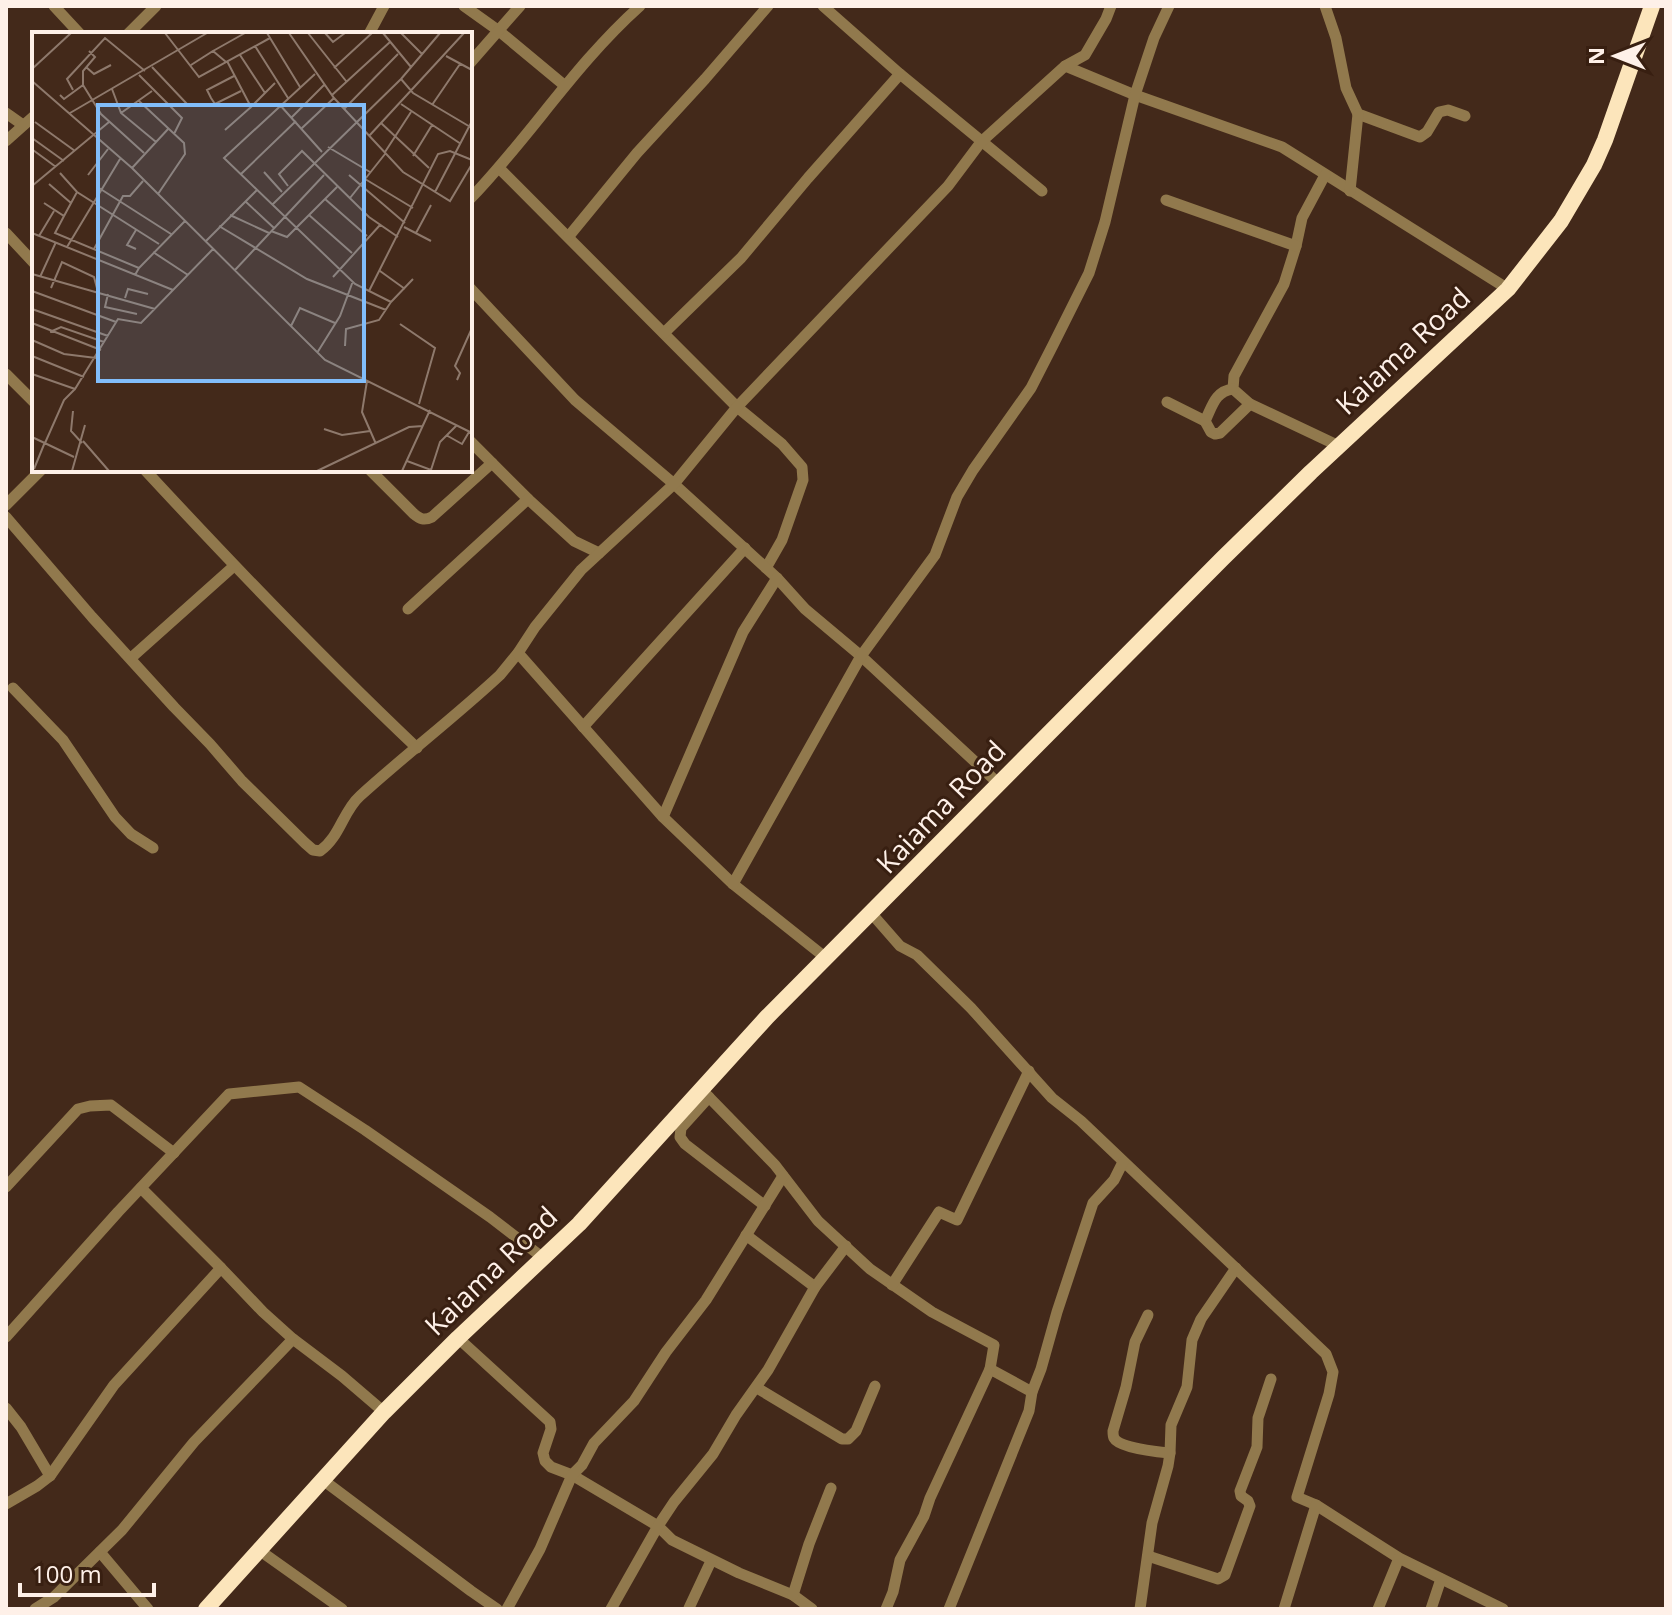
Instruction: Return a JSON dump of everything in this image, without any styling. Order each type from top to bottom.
[{"type":"highway","name":"Kaiama Road","points":[[206,1609],[384,1412],[579,1224],[705,1094],[767,1017],[1223,558],[1508,289],[1561,221],[1594,165],[1652,6]]},
{"type":"street","points":[[54,6],[78,32]]},
{"type":"street","points":[[130,32],[156,6]]},
{"type":"street","points":[[370,32],[384,6]]},
{"type":"street","points":[[464,6],[564,85]]},
{"type":"street","points":[[472,61],[520,6]]},
{"type":"street","points":[[472,197],[499,168],[564,85],[615,28],[640,6]]},
{"type":"street","points":[[569,236],[637,153],[768,6]]},
{"type":"street","points":[[823,6],[1042,191]]},
{"type":"street","points":[[6,517],[92,617],[242,781],[313,850],[320,851],[335,835],[356,799],[500,675],[581,570],[674,484],[737,407],[948,186],[981,142],[1065,66],[1085,55],[1111,6]]},
{"type":"street","points":[[733,884],[861,656],[935,555],[957,497],[1031,388],[1089,273],[1105,222],[1135,95],[1154,38],[1169,6]]},
{"type":"street","points":[[1325,6],[1336,38],[1346,88],[1358,114],[1350,191]]},
{"type":"street","points":[[1065,66],[1135,95],[1282,147],[1508,289]]},
{"type":"street","points":[[664,333],[741,258],[900,74]]},
{"type":"street","points":[[1358,114],[1420,137],[1427,132],[1439,112],[1448,110],[1465,116]]},
{"type":"street","points":[[6,113],[23,125]]},
{"type":"street","points":[[6,141],[32,118]]},
{"type":"street","points":[[499,168],[671,342],[737,407],[782,444],[802,467],[803,480],[786,530],[766,568]]},
{"type":"street","points":[[1233,389],[1234,376],[1284,284],[1302,218],[1325,175]]},
{"type":"street","points":[[1166,200],[1296,246]]},
{"type":"street","points":[[6,233],[32,261]]},
{"type":"street","points":[[472,290],[575,400],[745,548],[805,609],[861,656],[999,784]]},
{"type":"street","points":[[6,374],[32,400]]},
{"type":"street","points":[[1205,421],[1217,396],[1224,390],[1233,389],[1250,404],[1339,446]]},
{"type":"street","points":[[1167,402],[1205,421],[1215,434],[1220,433],[1250,404]]},
{"type":"street","points":[[472,443],[574,541],[599,553]]},
{"type":"street","points":[[372,472],[414,514],[427,520],[492,463]]},
{"type":"street","points":[[6,505],[39,472]]},
{"type":"street","points":[[147,472],[234,566],[417,748]]},
{"type":"street","points":[[408,609],[528,499]]},
{"type":"street","points":[[583,727],[745,548]]},
{"type":"street","points":[[131,658],[234,566]]},
{"type":"street","points":[[663,817],[743,632],[777,578]]},
{"type":"street","points":[[518,653],[663,817],[733,884],[826,958]]},
{"type":"street","points":[[8,687],[63,740],[115,817],[131,834],[153,848]]},
{"type":"street","points":[[872,914],[900,946],[917,955],[971,1008],[1052,1098],[1081,1121],[1326,1354],[1333,1372],[1329,1394],[1297,1497],[1316,1505],[1399,1558],[1484,1604],[1503,1609]]},
{"type":"street","points":[[892,1285],[939,1212],[957,1220],[1029,1071]]},
{"type":"street","points":[[6,1337],[229,1094],[299,1087],[390,1147],[542,1257]]},
{"type":"street","points":[[765,1206],[680,1137],[681,1128],[705,1094],[775,1165],[818,1221],[870,1269],[932,1312],[994,1345],[990,1369],[924,1516],[900,1560],[886,1609]]},
{"type":"street","points":[[6,1187],[78,1109],[90,1106],[111,1105],[174,1153]]},
{"type":"street","points":[[949,1609],[1029,1411],[1032,1392],[1093,1203],[1114,1180],[1123,1162]]},
{"type":"street","points":[[507,1609],[540,1549],[572,1475],[582,1465],[594,1443],[634,1401],[706,1300],[783,1176]]},
{"type":"street","points":[[141,1188],[263,1312],[384,1412]]},
{"type":"street","points":[[746,1235],[815,1287]]},
{"type":"street","points":[[611,1609],[658,1526],[713,1454],[774,1361],[815,1287],[846,1246]]},
{"type":"street","points":[[6,1504],[50,1476],[114,1385],[221,1268]]},
{"type":"street","points":[[1140,1609],[1152,1523],[1170,1453],[1171,1425],[1187,1387],[1192,1340],[1201,1319],[1236,1268]]},
{"type":"street","points":[[1148,1315],[1135,1342],[1113,1431],[1114,1438],[1119,1443],[1170,1453]]},
{"type":"street","points":[[458,1338],[550,1422],[551,1429],[543,1453],[551,1467],[572,1475],[658,1526],[672,1540],[711,1561],[793,1595],[812,1609]]},
{"type":"street","points":[[35,1609],[54,1597],[122,1530],[194,1442],[293,1339]]},
{"type":"street","points":[[990,1369],[1032,1392]]},
{"type":"street","points":[[1148,1556],[1218,1579],[1225,1575],[1250,1506],[1240,1491],[1257,1447],[1258,1418],[1271,1379]]},
{"type":"street","points":[[757,1388],[842,1439],[848,1439],[856,1431],[875,1386]]},
{"type":"street","points":[[6,1408],[50,1476]]},
{"type":"street","points":[[323,1480],[497,1609]]},
{"type":"street","points":[[793,1595],[831,1488]]},
{"type":"street","points":[[1284,1609],[1316,1505]]},
{"type":"street","points":[[259,1550],[342,1609]]},
{"type":"street","points":[[100,1552],[148,1609]]},
{"type":"street","points":[[1378,1609],[1399,1558]]},
{"type":"street","points":[[689,1608],[711,1561]]},
{"type":"street","points":[[1431,1609],[1441,1579]]}]
